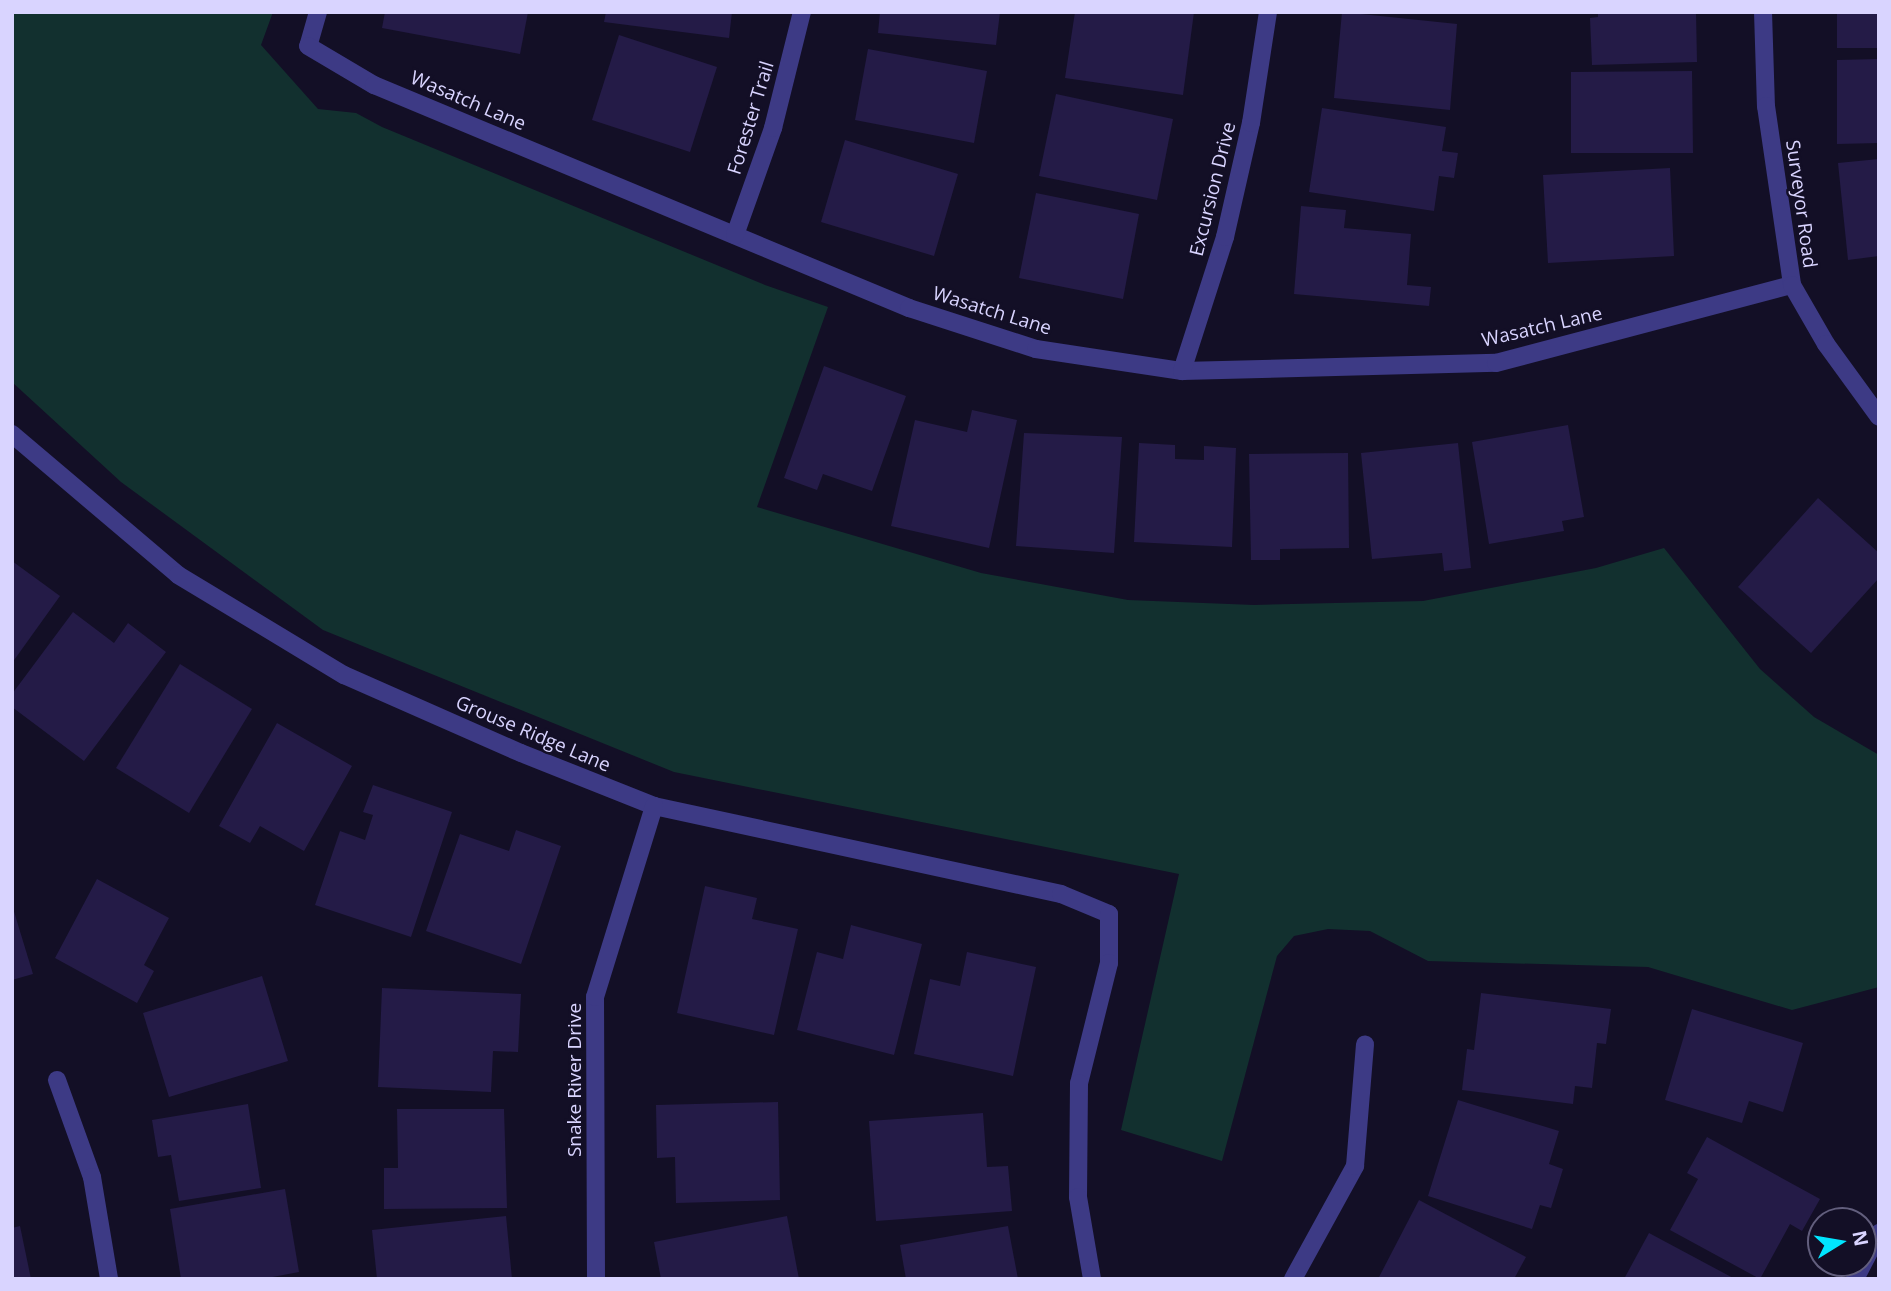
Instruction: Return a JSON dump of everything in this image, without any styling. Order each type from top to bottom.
[{"type":"street","name":"Wasatch Lane","points":[[318,12],[308,46],[374,85],[909,308],[1036,349],[1182,371],[1496,363],[1792,285]]},
{"type":"street","name":"Forester Trail","points":[[735,235],[773,128],[802,12]]},
{"type":"street","name":"Excursion Drive","points":[[1182,371],[1225,237],[1251,123],[1268,12]]},
{"type":"street","name":"Surveyor Road","points":[[1763,12],[1766,106],[1792,285],[1826,344],[1879,417]]},
{"type":"street","name":"Grouse Ridge Lane","points":[[12,434],[178,575],[344,675],[521,753],[654,806],[1061,894],[1109,914],[1109,963],[1079,1083],[1078,1197],[1093,1279]]},
{"type":"street","name":"Snake River Drive","points":[[596,1279],[595,997],[654,806]]},
{"type":"street","points":[[1293,1279],[1355,1166],[1365,1044]]},
{"type":"street","points":[[57,1080],[92,1177],[109,1279]]},
{"type":"street","points":[[1855,1279],[1879,1233]]},
{"type":"green space","points":[[12,12],[273,12],[261,45],[318,109],[356,113],[382,127],[765,285],[828,307],[757,507],[981,573],[1128,600],[1254,605],[1423,601],[1596,568],[1664,548],[1760,669],[1814,717],[1879,755],[1879,987],[1792,1010],[1648,967],[1428,961],[1370,931],[1328,929],[1294,936],[1277,956],[1222,1161],[1121,1130],[1179,874],[674,772],[323,630],[121,482],[12,382]]},
{"type":"building","points":[[385,12],[528,12],[520,54],[382,28]]},
{"type":"building","points":[[606,12],[732,12],[729,38],[604,22]]},
{"type":"building","points":[[880,12],[1000,12],[996,45],[878,33]]},
{"type":"building","points":[[1075,12],[1194,12],[1183,95],[1065,78]]},
{"type":"building","points":[[1342,12],[1457,24],[1450,110],[1334,98]]},
{"type":"building","points":[[1598,12],[1696,12],[1697,62],[1592,65],[1590,18],[1598,17]]},
{"type":"building","points":[[1837,12],[1879,12],[1879,48],[1837,48]]},
{"type":"building","points":[[619,35],[717,67],[690,152],[592,120]]},
{"type":"building","points":[[868,49],[987,71],[974,143],[855,120]]},
{"type":"building","points":[[1879,59],[1879,143],[1837,144],[1837,60]]},
{"type":"building","points":[[1692,71],[1693,153],[1571,153],[1571,72]]},
{"type":"building","points":[[1056,94],[1173,119],[1157,200],[1039,176]]},
{"type":"building","points":[[1322,108],[1446,127],[1442,151],[1458,153],[1454,178],[1439,176],[1434,211],[1309,192]]},
{"type":"building","points":[[845,140],[958,174],[934,256],[821,222]]},
{"type":"building","points":[[1879,159],[1879,256],[1848,260],[1838,163]]},
{"type":"building","points":[[1670,168],[1674,256],[1548,263],[1543,175]]},
{"type":"building","points":[[1036,193],[1139,214],[1123,299],[1019,278]]},
{"type":"building","points":[[1301,206],[1346,210],[1344,228],[1411,234],[1407,285],[1431,287],[1429,306],[1294,294]]},
{"type":"building","points":[[824,366],[906,396],[872,491],[823,474],[817,490],[784,478]]},
{"type":"building","points":[[972,410],[1017,420],[989,548],[891,526],[915,420],[967,432]]},
{"type":"building","points":[[1568,425],[1584,517],[1562,521],[1564,531],[1489,544],[1472,442]]},
{"type":"building","points":[[1024,433],[1122,437],[1114,553],[1016,546]]},
{"type":"building","points":[[1139,443],[1175,445],[1175,459],[1204,460],[1204,446],[1236,448],[1232,547],[1134,542]]},
{"type":"building","points":[[1458,443],[1471,568],[1444,571],[1442,553],[1372,559],[1361,453]]},
{"type":"building","points":[[1348,453],[1349,548],[1280,549],[1280,560],[1251,560],[1249,454]]},
{"type":"building","points":[[1818,498],[1879,553],[1879,578],[1811,653],[1738,587]]},
{"type":"building","points":[[12,561],[60,596],[12,663]]},
{"type":"building","points":[[73,612],[114,643],[128,623],[166,652],[84,761],[12,707],[12,694]]},
{"type":"building","points":[[180,664],[252,709],[189,813],[116,768]]},
{"type":"building","points":[[277,723],[352,766],[304,851],[260,826],[250,843],[219,826]]},
{"type":"building","points":[[373,785],[452,812],[411,937],[315,905],[340,831],[365,840],[373,815],[363,812]]},
{"type":"building","points":[[516,830],[561,846],[521,964],[426,931],[460,834],[509,851]]},
{"type":"building","points":[[97,879],[169,918],[144,965],[154,971],[137,1003],[55,958]]},
{"type":"building","points":[[705,886],[757,898],[752,919],[798,929],[774,1035],[677,1013]]},
{"type":"building","points":[[12,905],[33,974],[12,980]]},
{"type":"building","points":[[851,925],[922,944],[894,1055],[797,1030],[817,952],[843,959]]},
{"type":"building","points":[[967,952],[1036,967],[1013,1076],[914,1054],[930,979],[960,986]]},
{"type":"building","points":[[262,976],[288,1061],[169,1097],[143,1013]]},
{"type":"building","points":[[382,988],[521,994],[518,1052],[493,1051],[491,1092],[378,1087]]},
{"type":"building","points":[[1481,993],[1611,1009],[1606,1044],[1597,1043],[1592,1088],[1575,1086],[1573,1104],[1462,1090],[1467,1049],[1474,1050]]},
{"type":"building","points":[[1692,1009],[1803,1043],[1783,1112],[1749,1101],[1742,1123],[1665,1100]]},
{"type":"building","points":[[1458,1100],[1559,1131],[1549,1164],[1563,1169],[1551,1208],[1540,1205],[1532,1229],[1428,1196]]},
{"type":"building","points":[[778,1102],[780,1200],[676,1203],[675,1157],[657,1158],[656,1105]]},
{"type":"building","points":[[248,1104],[261,1188],[179,1201],[171,1155],[158,1157],[152,1120]]},
{"type":"building","points":[[397,1109],[504,1109],[507,1208],[384,1209],[384,1168],[398,1168]]},
{"type":"building","points":[[983,1113],[987,1167],[1008,1166],[1012,1211],[876,1221],[869,1121]]},
{"type":"building","points":[[1707,1137],[1820,1199],[1816,1207],[1807,1207],[1807,1222],[1802,1231],[1790,1224],[1760,1279],[1670,1230],[1698,1179],[1687,1173]]},
{"type":"building","points":[[285,1189],[299,1272],[262,1279],[181,1279],[170,1209]]},
{"type":"building","points":[[1419,1200],[1526,1257],[1514,1279],[1378,1279]]},
{"type":"building","points":[[506,1216],[512,1279],[377,1279],[372,1230]]},
{"type":"building","points":[[787,1216],[799,1279],[661,1279],[654,1242]]},
{"type":"building","points":[[20,1226],[31,1279],[12,1279],[12,1228]]},
{"type":"building","points":[[1008,1226],[1018,1279],[906,1279],[900,1245]]},
{"type":"building","points":[[1649,1233],[1735,1279],[1624,1279]]}]
